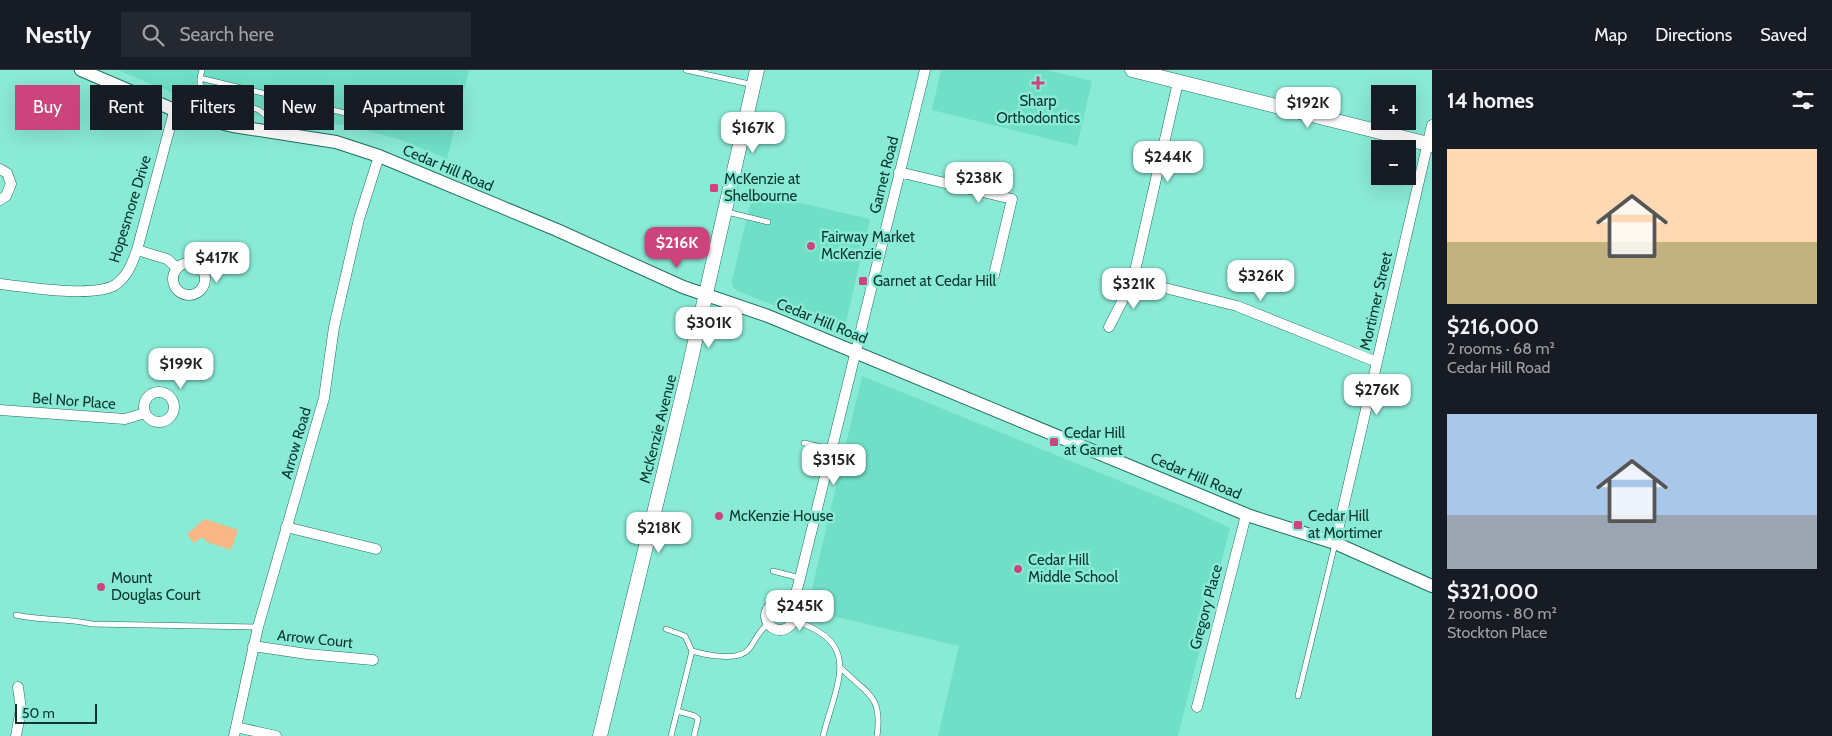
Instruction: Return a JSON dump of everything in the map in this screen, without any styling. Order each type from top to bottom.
[{"type":"main road","name":"McKenzie Avenue","points":[[600,736],[706,294],[757,70]]},
{"type":"main road","points":[[1132,70],[1430,144]]},
{"type":"street","name":"Cedar Hill Road","points":[[81,70],[172,111]]},
{"type":"street","name":"Garnet Road","points":[[788,605],[795,597],[800,578],[925,70]]},
{"type":"street","points":[[1109,327],[1133,280],[1178,82]]},
{"type":"street","name":"Hopesmore Drive","points":[[0,284],[85,291],[114,286],[124,278],[132,266],[137,250],[172,119]]},
{"type":"street","name":"Mortimer Street","points":[[1335,543],[1430,144],[1432,125]]},
{"type":"street","name":"Cedar Hill Road","points":[[254,128],[286,132],[336,142],[379,156],[557,230],[683,287],[768,316],[1246,515],[1335,543],[1432,586]]},
{"type":"street","name":"Arrow Road","points":[[235,731],[258,627],[324,398],[336,319],[371,174],[379,156]]},
{"type":"street","points":[[0,169],[7,173],[11,184],[6,196],[0,200]]},
{"type":"street","points":[[900,172],[1012,198],[994,275]]},
{"type":"street","points":[[137,250],[167,259],[177,268]]},
{"type":"street","points":[[1133,280],[1237,306],[1377,362]]},
{"type":"street","name":"Bel Nor Place","points":[[0,410],[125,419],[145,413]]},
{"type":"street","name":"Gregory Place","points":[[1197,707],[1246,515]]},
{"type":"street","points":[[286,527],[376,549]]},
{"type":"street","points":[[780,602],[788,605],[793,612],[792,620],[783,629],[775,629],[768,624],[767,611],[772,605],[780,602]]},
{"type":"street","name":"Arrow Court","points":[[253,646],[307,654],[373,660]]},
{"type":"street","points":[[16,736],[22,709],[18,687]]},
{"type":"street","points":[[235,731],[276,736]]},
{"type":"lane","points":[[202,70],[200,84],[204,89],[259,110],[286,132]]},
{"type":"lane","points":[[686,70],[754,85]]},
{"type":"lane","points":[[200,78],[344,113]]},
{"type":"lane","points":[[725,212],[768,222]]},
{"type":"lane","points":[[804,443],[830,450]]},
{"type":"lane","points":[[786,514],[813,519]]},
{"type":"lane","points":[[1298,696],[1335,543]]},
{"type":"lane","points":[[773,571],[800,578]]},
{"type":"lane","points":[[16,615],[34,620],[74,620],[92,624],[258,627]]},
{"type":"lane","points":[[792,620],[818,630],[834,643],[840,667],[823,736]]},
{"type":"lane","points":[[692,651],[738,656],[748,650],[763,627],[768,624]]},
{"type":"lane","points":[[666,629],[685,636],[692,651],[671,736]]},
{"type":"lane","points":[[840,667],[873,698],[879,709],[877,736]]},
{"type":"lane","points":[[677,711],[695,716],[698,719],[694,736]]},
{"type":"shaded area","points":[[118,70],[469,70],[463,94],[463,85],[344,85],[344,125],[334,124],[334,85],[264,85],[264,116],[254,115],[254,85],[172,85],[172,93],[162,88],[162,85],[154,85]]},
{"type":"shaded area","points":[[941,70],[1047,70],[1092,81],[1077,146],[932,110]]},
{"type":"shaded area","points":[[366,130],[454,130],[447,159],[402,140]]},
{"type":"shaded area","points":[[753,192],[870,219],[846,322],[840,329],[833,329],[738,291],[733,287],[732,281]]},
{"type":"shaded area","name":"Cedar Hill Middle School","points":[[862,376],[1189,509],[1230,528],[1178,736],[938,736],[959,646],[807,610]]},
{"type":"shaded area","points":[[205,519],[238,530],[231,550],[207,542],[202,537],[194,543],[187,534]]},
{"type":"place","name":"Sharp Orthodontics","points":[[1038,83]]},
{"type":"place","name":"McKenzie at Shelbourne","points":[[714,188]]},
{"type":"place","name":"Fairway Market McKenzie","points":[[811,246]]},
{"type":"place","name":"Garnet at Cedar Hill","points":[[863,281]]},
{"type":"place","name":"Cedar Hill at Garnet","points":[[1054,442]]},
{"type":"place","name":"McKenzie House","points":[[719,516]]},
{"type":"place","name":"Cedar Hill at Mortimer","points":[[1298,525]]},
{"type":"place","name":"Cedar Hill Middle School","points":[[1018,569]]},
{"type":"place","name":"Mount Douglas Court","points":[[101,587]]}]
